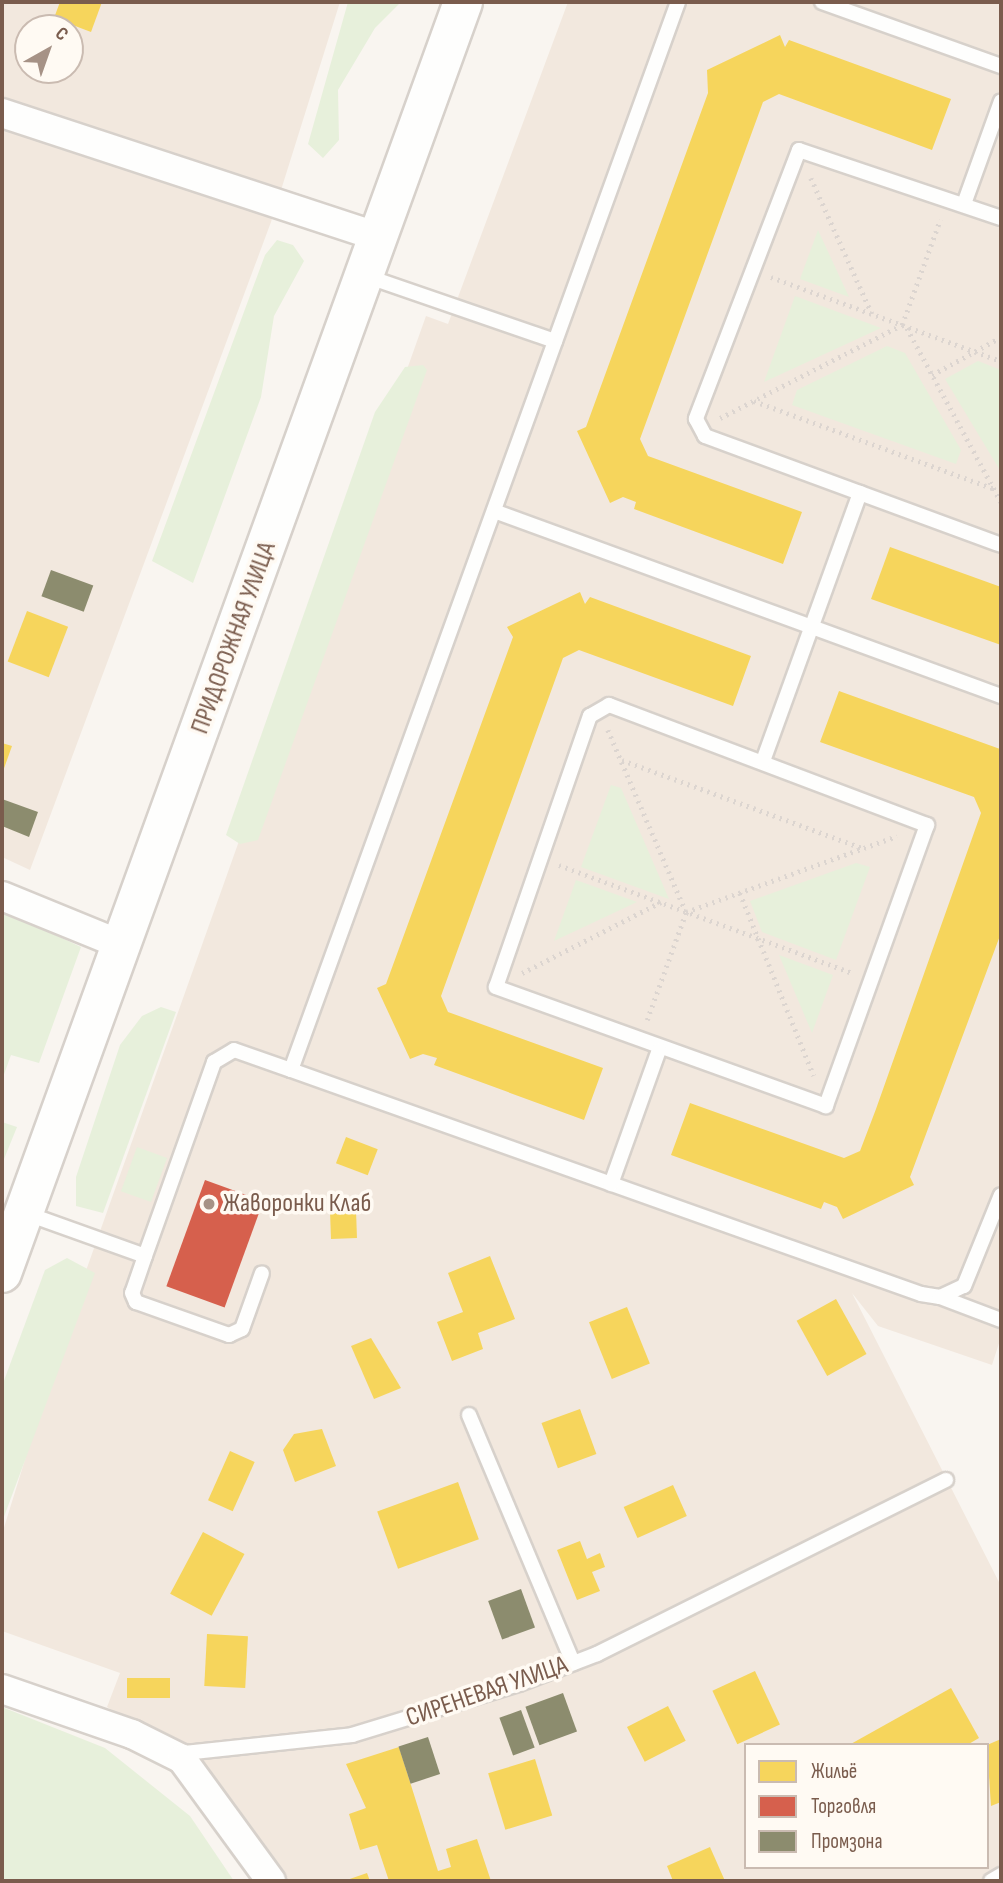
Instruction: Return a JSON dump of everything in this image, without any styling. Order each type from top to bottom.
[{"type":"main road","name":"ПРИДОРОЖНАЯ УЛИЦА","points":[[2,1273],[366,276],[463,2]]},
{"type":"street","points":[[2,113],[380,237]]},
{"type":"street","points":[[2,896],[122,945]]},
{"type":"street","name":"СИРЕНЕВАЯ УЛИЦА","points":[[2,1689],[174,1754]]},
{"type":"street","points":[[174,1754],[195,1771],[271,1881]]},
{"type":"lane","points":[[291,1070],[678,2]]},
{"type":"lane","points":[[822,2],[1001,66]]},
{"type":"lane","points":[[964,204],[1001,101]]},
{"type":"lane","points":[[1001,218],[799,150],[750,270],[698,430],[1001,545]]},
{"type":"lane","points":[[366,276],[555,341]]},
{"type":"lane","points":[[763,761],[860,493]]},
{"type":"lane","points":[[494,511],[1001,696]]},
{"type":"lane","points":[[598,706],[763,761],[927,825],[875,981],[826,1106],[659,1050],[496,987],[538,858],[598,706]]},
{"type":"lane","points":[[262,1273],[242,1329],[229,1335],[136,1303],[132,1293],[214,1062],[234,1050],[1001,1320]]},
{"type":"lane","points":[[611,1184],[659,1050]]},
{"type":"lane","points":[[940,1297],[964,1286],[973,1273],[1001,1195]]},
{"type":"lane","points":[[24,1212],[145,1256]]},
{"type":"lane","points":[[469,1415],[573,1663]]},
{"type":"lane","name":"СИРЕНЕВАЯ УЛИЦА","points":[[174,1754],[352,1735],[573,1663],[946,1480]]},
{"type":"lane","points":[[991,1881],[1001,1875]]},
{"type":"path","points":[[799,150],[873,315]]},
{"type":"path","points":[[698,430],[904,326],[948,199]]},
{"type":"path","points":[[750,270],[1001,361]]},
{"type":"path","points":[[904,326],[1001,502]]},
{"type":"path","points":[[932,374],[1001,337]]},
{"type":"path","points":[[753,401],[994,489]]},
{"type":"path","points":[[598,706],[686,912],[639,1042]]},
{"type":"path","points":[[621,760],[863,848]]},
{"type":"path","points":[[686,912],[927,825]]},
{"type":"path","points":[[538,858],[875,981]]},
{"type":"path","points":[[740,893],[826,1106]]},
{"type":"path","points":[[496,987],[661,902]]},
{"type":"shaded area","points":[[2,2],[340,2],[271,222],[30,870],[2,857]]},
{"type":"shaded area","points":[[568,2],[1001,2],[1001,1337],[992,1365],[878,1326],[852,1293],[1001,1586],[1001,1881],[261,1881],[200,1764],[107,1707],[120,1673],[2,1631],[2,1534],[67,1324],[426,316],[448,324]]},
{"type":"green space","points":[[348,2],[401,2],[375,28],[338,90],[339,140],[323,158],[308,144]]},
{"type":"green space","points":[[818,230],[849,297],[800,279]]},
{"type":"green space","points":[[277,240],[293,245],[304,261],[274,316],[261,397],[193,583],[152,561],[265,255]]},
{"type":"green space","points":[[795,296],[881,328],[764,382]]},
{"type":"green space","points":[[887,346],[905,353],[961,450],[956,464],[792,405],[797,390]]},
{"type":"green space","points":[[978,361],[1001,370],[1001,472],[945,379]]},
{"type":"green space","points":[[423,365],[427,370],[258,840],[240,844],[226,835],[375,412],[405,367]]},
{"type":"green space","points":[[611,785],[621,788],[669,899],[581,867]]},
{"type":"green space","points":[[856,863],[870,867],[836,960],[762,932],[750,901]]},
{"type":"green space","points":[[576,880],[637,902],[554,941]]},
{"type":"green space","points":[[2,910],[81,947],[39,1063],[11,1055],[2,1080]]},
{"type":"green space","points":[[779,955],[833,975],[812,1033]]},
{"type":"green space","points":[[161,1007],[176,1012],[103,1213],[76,1206],[76,1177],[120,1045],[142,1016]]},
{"type":"green space","points":[[2,1122],[17,1127],[2,1164]]},
{"type":"green space","points":[[137,1147],[167,1158],[151,1202],[121,1191]]},
{"type":"green space","points":[[67,1258],[95,1273],[2,1522],[2,1386],[45,1270]]},
{"type":"green space","points":[[2,1707],[105,1748],[190,1816],[234,1881],[2,1881]]},
{"type":"building: Жильё","points":[[60,2],[102,2],[91,32],[84,29],[84,14],[56,14]]},
{"type":"building: Жильё","points":[[780,35],[785,47],[789,40],[951,99],[932,150],[779,94],[763,102],[640,439],[648,456],[802,512],[783,564],[634,509],[636,502],[623,497],[610,503],[577,431],[586,427],[708,93],[707,70]]},
{"type":"building: Жильё","points":[[890,547],[1001,587],[1001,645],[871,599]]},
{"type":"building: Жильё","points":[[580,592],[585,604],[590,597],[751,656],[733,706],[579,650],[563,658],[441,996],[448,1012],[603,1068],[584,1120],[434,1065],[437,1058],[423,1054],[410,1059],[377,988],[386,984],[513,637],[507,627]]},
{"type":"building: Жильё","points":[[27,611],[68,627],[49,677],[8,661]]},
{"type":"building: Жильё","points":[[839,691],[1000,749],[1001,756],[1001,933],[910,1177],[914,1185],[843,1219],[837,1207],[824,1202],[821,1209],[671,1155],[690,1103],[844,1158],[860,1151],[876,1109],[981,813],[974,797],[820,742]]},
{"type":"building: Жильё","points":[[2,743],[12,746],[2,774]]},
{"type":"building: Жильё","points":[[346,1137],[378,1149],[368,1175],[336,1163]]},
{"type":"building: Жильё","points":[[356,1210],[357,1238],[331,1239],[330,1211]]},
{"type":"building: Жильё","points":[[490,1256],[515,1319],[478,1333],[483,1349],[452,1361],[437,1322],[463,1312],[448,1273]]},
{"type":"building: Жильё","points":[[836,1299],[867,1354],[827,1376],[797,1321]]},
{"type":"building: Жильё","points":[[627,1307],[650,1364],[612,1379],[589,1322]]},
{"type":"building: Жильё","points":[[371,1338],[401,1388],[374,1399],[351,1346]]},
{"type":"building: Жильё","points":[[580,1409],[596,1454],[558,1468],[541,1423]]},
{"type":"building: Жильё","points":[[322,1429],[336,1466],[295,1482],[283,1450],[294,1434]]},
{"type":"building: Жильё","points":[[230,1451],[255,1462],[233,1511],[208,1500]]},
{"type":"building: Жильё","points":[[458,1482],[479,1539],[398,1569],[377,1511]]},
{"type":"building: Жильё","points":[[673,1485],[687,1516],[637,1538],[624,1507]]},
{"type":"building: Жильё","points":[[203,1532],[244,1554],[212,1616],[170,1594]]},
{"type":"building: Жильё","points":[[580,1541],[587,1559],[600,1553],[605,1567],[592,1572],[600,1591],[577,1600],[557,1550]]},
{"type":"building: Жильё","points":[[207,1634],[248,1636],[245,1688],[204,1686]]},
{"type":"building: Жильё","points":[[755,1671],[780,1724],[737,1744],[712,1691]]},
{"type":"building: Жильё","points":[[127,1678],[170,1678],[170,1698],[127,1698]]},
{"type":"building: Жильё","points":[[951,1688],[979,1738],[970,1743],[853,1743]]},
{"type":"building: Жильё","points":[[668,1706],[686,1741],[645,1762],[627,1727]]},
{"type":"building: Жильё","points":[[1001,1739],[1001,1802],[991,1806],[989,1776],[989,1744]]},
{"type":"building: Жильё","points":[[399,1747],[438,1871],[451,1867],[446,1849],[477,1839],[491,1881],[389,1881],[377,1845],[360,1850],[349,1814],[366,1808],[346,1764]]},
{"type":"building: Жильё","points":[[535,1759],[552,1815],[505,1830],[488,1773]]},
{"type":"building: Жильё","points":[[710,1847],[725,1881],[673,1881],[667,1866]]},
{"type":"building: Жильё","points":[[367,1873],[370,1881],[344,1881]]},
{"type":"building: Торговля","points":[[205,1180],[263,1201],[225,1307],[166,1286]]},
{"type":"building: Промзона","points":[[51,570],[93,585],[84,612],[41,596]]},
{"type":"building: Промзона","points":[[2,799],[38,812],[29,837],[2,826]]},
{"type":"building: Промзона","points":[[521,1589],[535,1628],[502,1639],[488,1601]]},
{"type":"building: Промзона","points":[[563,1693],[577,1732],[539,1745],[525,1707]]},
{"type":"building: Промзона","points":[[521,1710],[535,1748],[513,1755],[499,1718]]},
{"type":"building: Промзона","points":[[428,1737],[440,1774],[411,1784],[399,1747]]},
{"type":"place","name":"Жаворонки Клаб","points":[[209,1204]]}]
